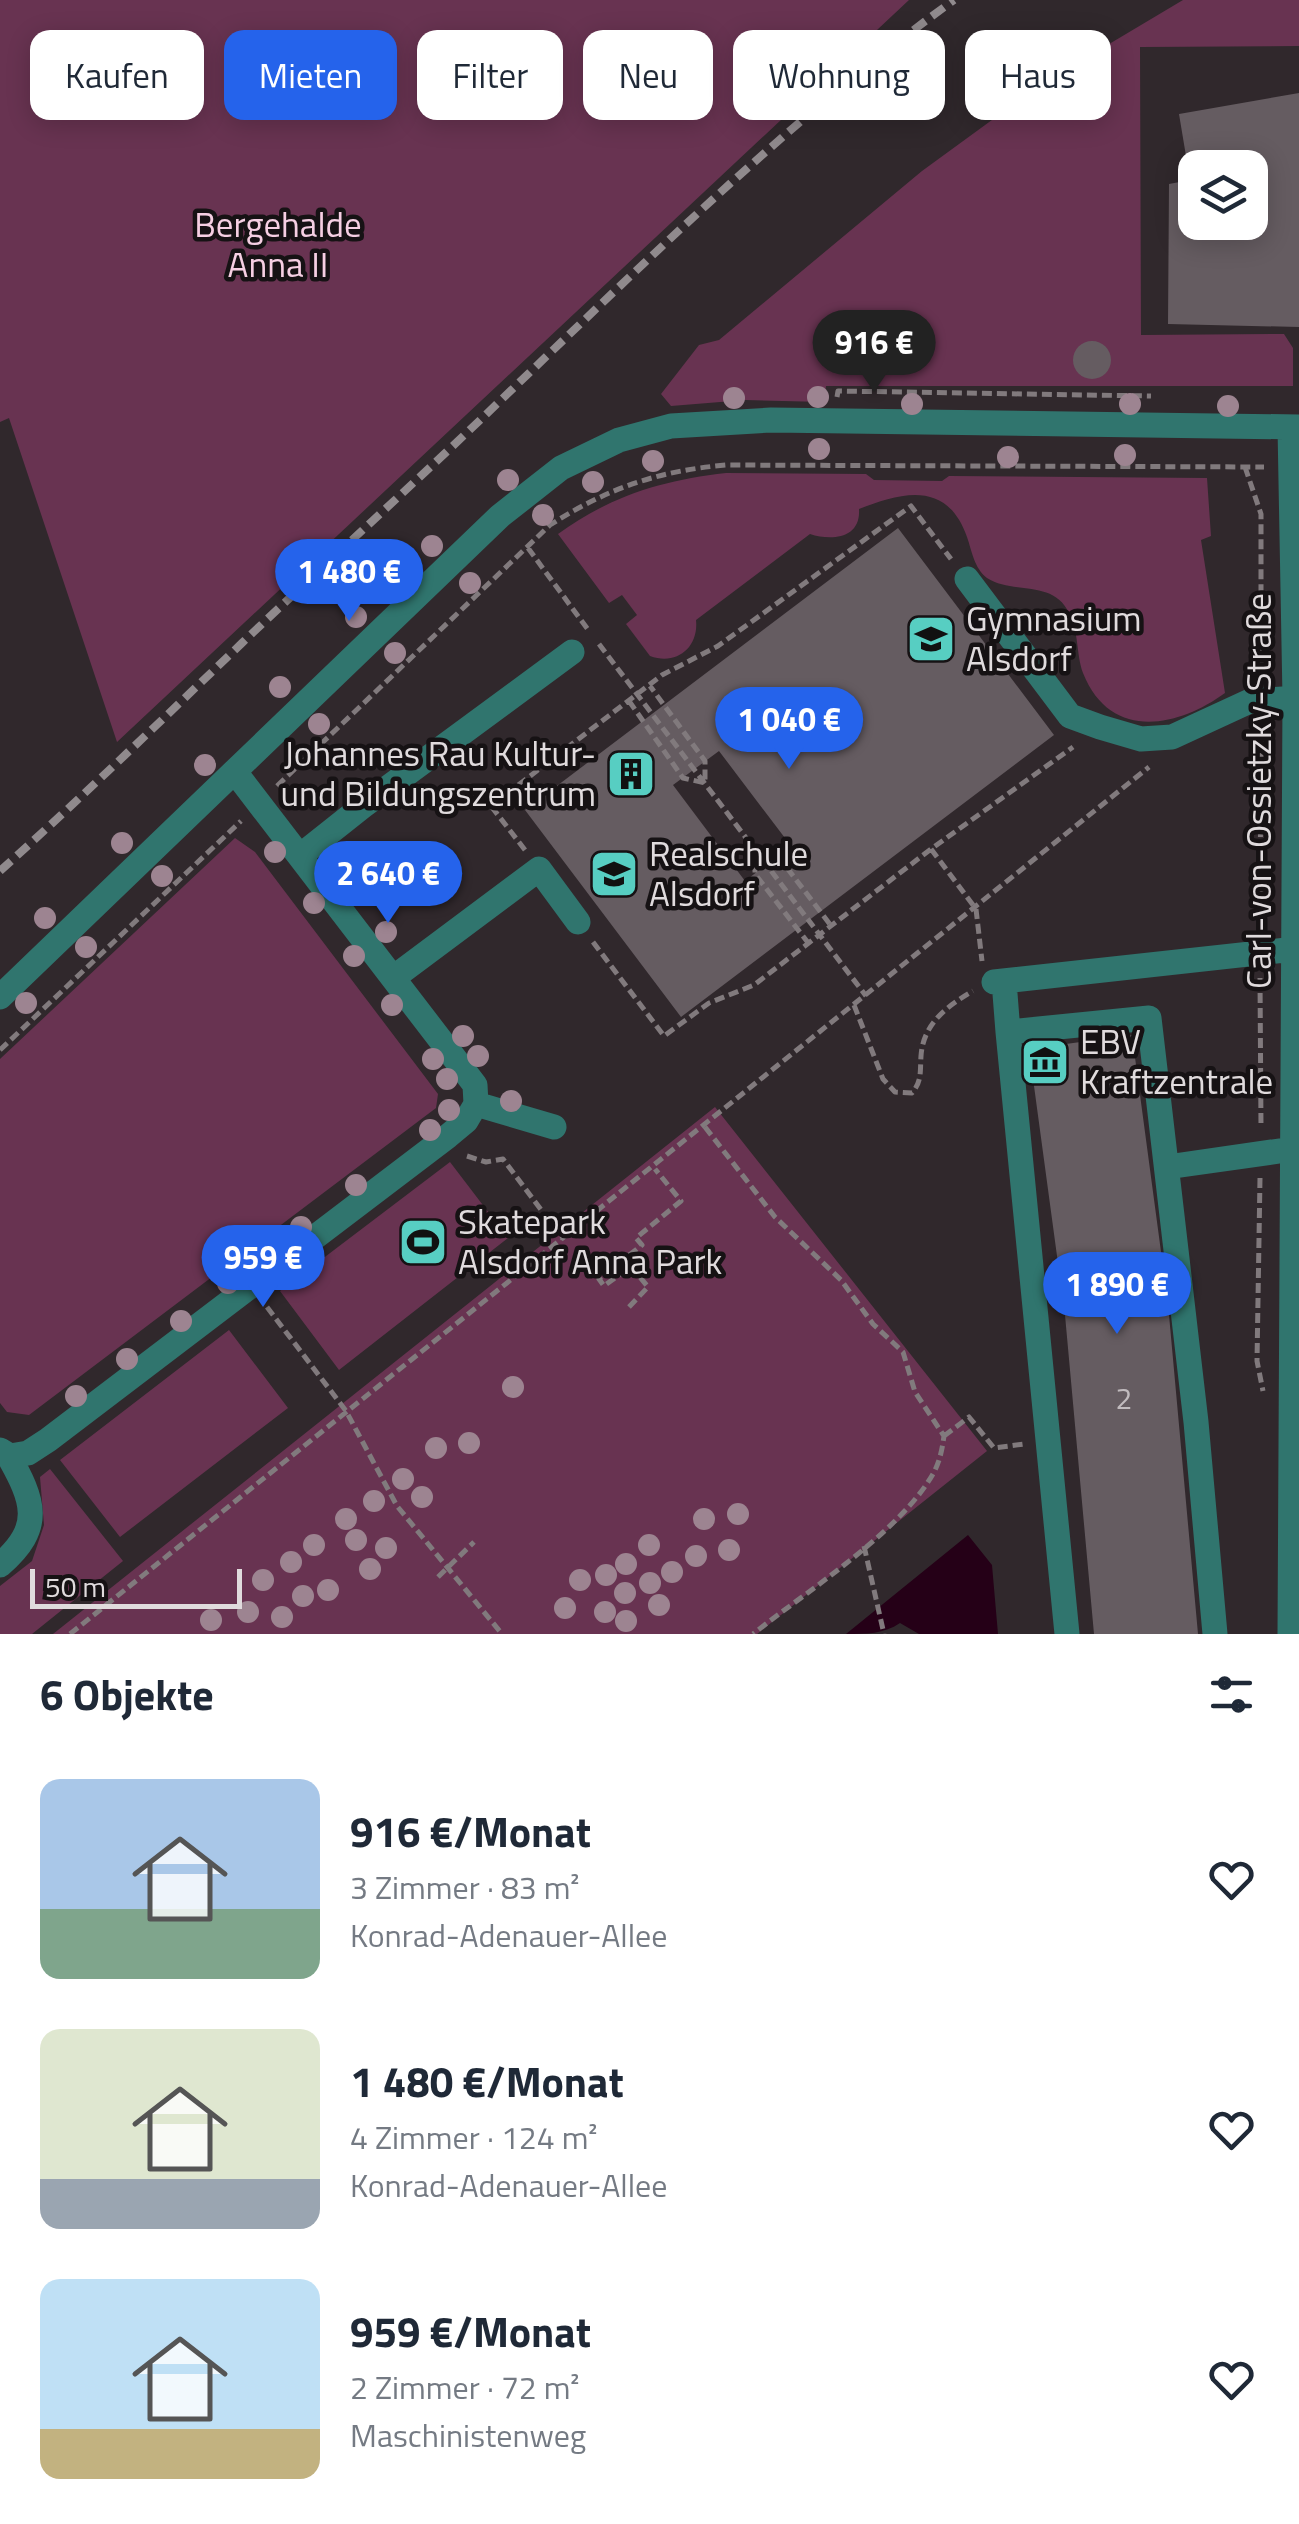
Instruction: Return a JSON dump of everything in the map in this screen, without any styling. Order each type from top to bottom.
[{"type":"street","points":[[0,998],[500,516],[561,468],[620,440],[671,426],[771,420],[1295,427]]},
{"type":"street","name":"Carl-von-Ossietzky-Straße","points":[[1290,1634],[1297,698],[1292,466],[1295,427]]},
{"type":"street","points":[[967,579],[1070,716],[1100,727],[1141,740],[1172,737],[1250,701],[1297,698]]},
{"type":"street","points":[[300,856],[572,652]]},
{"type":"street","points":[[0,1565],[20,1547],[30,1528],[31,1504],[6,1454],[28,1453],[48,1440],[448,1136],[466,1120],[476,1104],[475,1084],[235,772]]},
{"type":"street","points":[[393,978],[539,869],[578,922]]},
{"type":"street","points":[[1067,1634],[1008,1032],[994,982],[1295,949]]},
{"type":"street","points":[[1008,1032],[1149,1018],[1194,1402],[1215,1634]]},
{"type":"street","points":[[476,1104],[554,1127]]},
{"type":"street","points":[[1166,1167],[1293,1148]]},
{"type":"path","points":[[0,1050],[550,525],[583,504],[641,479],[681,469],[726,465],[1292,466]]},
{"type":"path","points":[[1245,468],[1261,514],[1261,1152],[1256,1361],[1266,1406]]},
{"type":"path","points":[[539,869],[491,806],[680,664],[718,646],[910,506],[967,579]]},
{"type":"path","points":[[650,686],[705,761],[705,783]]},
{"type":"path","points":[[629,701],[684,778],[705,783]]},
{"type":"path","points":[[654,713],[866,996]]},
{"type":"path","points":[[578,922],[664,1036],[709,1003],[754,985],[1100,727]]},
{"type":"path","points":[[70,1634],[976,908],[1158,759],[1172,737]]},
{"type":"path","points":[[854,1006],[883,1079],[896,1092],[912,1094],[920,1082],[921,1050],[934,1020],[954,1002],[994,982],[976,908],[931,850]]},
{"type":"path","points":[[755,851],[778,856],[832,927]]},
{"type":"path","points":[[755,851],[755,874],[809,944]]},
{"type":"path","points":[[705,1126],[776,1218],[841,1280],[873,1324],[903,1352],[914,1392],[944,1436],[941,1458],[907,1509],[753,1634]]},
{"type":"path","points":[[448,1136],[468,1157],[486,1162],[503,1159],[564,1239]]},
{"type":"path","points":[[628,1308],[648,1287],[631,1266],[604,1286],[599,1279],[642,1245],[636,1238],[681,1201],[654,1168]]},
{"type":"path","points":[[250,1285],[346,1411],[397,1506],[502,1634]]},
{"type":"path","points":[[944,1436],[970,1417],[994,1448],[1050,1440]]},
{"type":"path","points":[[438,1578],[474,1542]]},
{"type":"path","points":[[864,1546],[884,1634]]},
{"type":"green space","name":"Bergehalde Anna II","points":[[0,0],[909,0],[877,30],[733,30],[733,120],[781,120],[117,742],[9,418],[0,422]]},
{"type":"green space","points":[[1183,0],[1299,0],[1299,46],[1140,47],[1141,335],[1284,334],[1293,348],[1293,386],[826,386],[824,402],[745,400],[671,406],[661,394],[699,345],[719,340],[922,171],[992,120],[1111,120],[1111,43]]},
{"type":"green space","points":[[726,473],[866,474],[874,480],[942,481],[949,476],[1207,478],[1211,536],[1201,540],[1225,693],[1206,705],[1166,720],[1146,722],[1110,710],[1095,695],[1083,673],[1074,627],[1062,602],[1043,591],[987,578],[976,564],[967,537],[948,506],[922,495],[891,498],[859,509],[855,527],[843,535],[810,534],[696,620],[694,639],[684,652],[669,659],[650,656],[626,624],[637,615],[622,595],[609,603],[558,534],[597,509],[638,492]]},
{"type":"green space","points":[[235,838],[255,852],[438,1094],[436,1108],[29,1415],[7,1412],[0,1403],[0,1059]]},
{"type":"green space","points":[[715,1107],[987,1451],[757,1634],[53,1634]]},
{"type":"green space","name":"Skatepark Alsdorf Anna Park","points":[[450,1162],[508,1238],[339,1370],[280,1291]]},
{"type":"green space","points":[[229,1330],[288,1408],[120,1537],[60,1460]]},
{"type":"green space","points":[[50,1469],[123,1561],[32,1634],[0,1634],[0,1586],[32,1561],[44,1525],[40,1477]]},
{"type":"shaded area","points":[[968,1535],[992,1565],[998,1634],[919,1634],[900,1623],[881,1631],[846,1634]]},
{"type":"building","points":[[1299,93],[1299,327],[1168,324],[1169,184],[1178,182],[1178,240],[1268,240],[1268,150],[1185,150],[1179,114]]},
{"type":"building","points":[[1092,341],[1105,347],[1111,360],[1105,373],[1092,379],[1079,373],[1073,360],[1079,347]]},
{"type":"building","name":"Johannes Rau Kultur- und Bildungszentrum","points":[[898,528],[1054,735],[681,1017],[525,810]],"holes":[[[719,751],[791,846],[745,881],[673,785]]]},
{"type":"building","points":[[1132,1035],[1168,1304],[1198,1634],[1094,1634],[1065,1315],[1029,1049]]},
{"type":"railway","points":[[0,871],[721,192],[835,93],[954,0]]},
{"type":"place","name":"Gymnasium Alsdorf","points":[[931,639]]},
{"type":"place","name":"Johannes Rau Kultur- und Bildungszentrum","points":[[631,774]]},
{"type":"place","name":"Realschule Alsdorf","points":[[614,874]]},
{"type":"place","name":"EBV Kraftzentrale","points":[[1045,1062]]},
{"type":"place","name":"Skatepark Alsdorf Anna Park","points":[[423,1242]]}]
